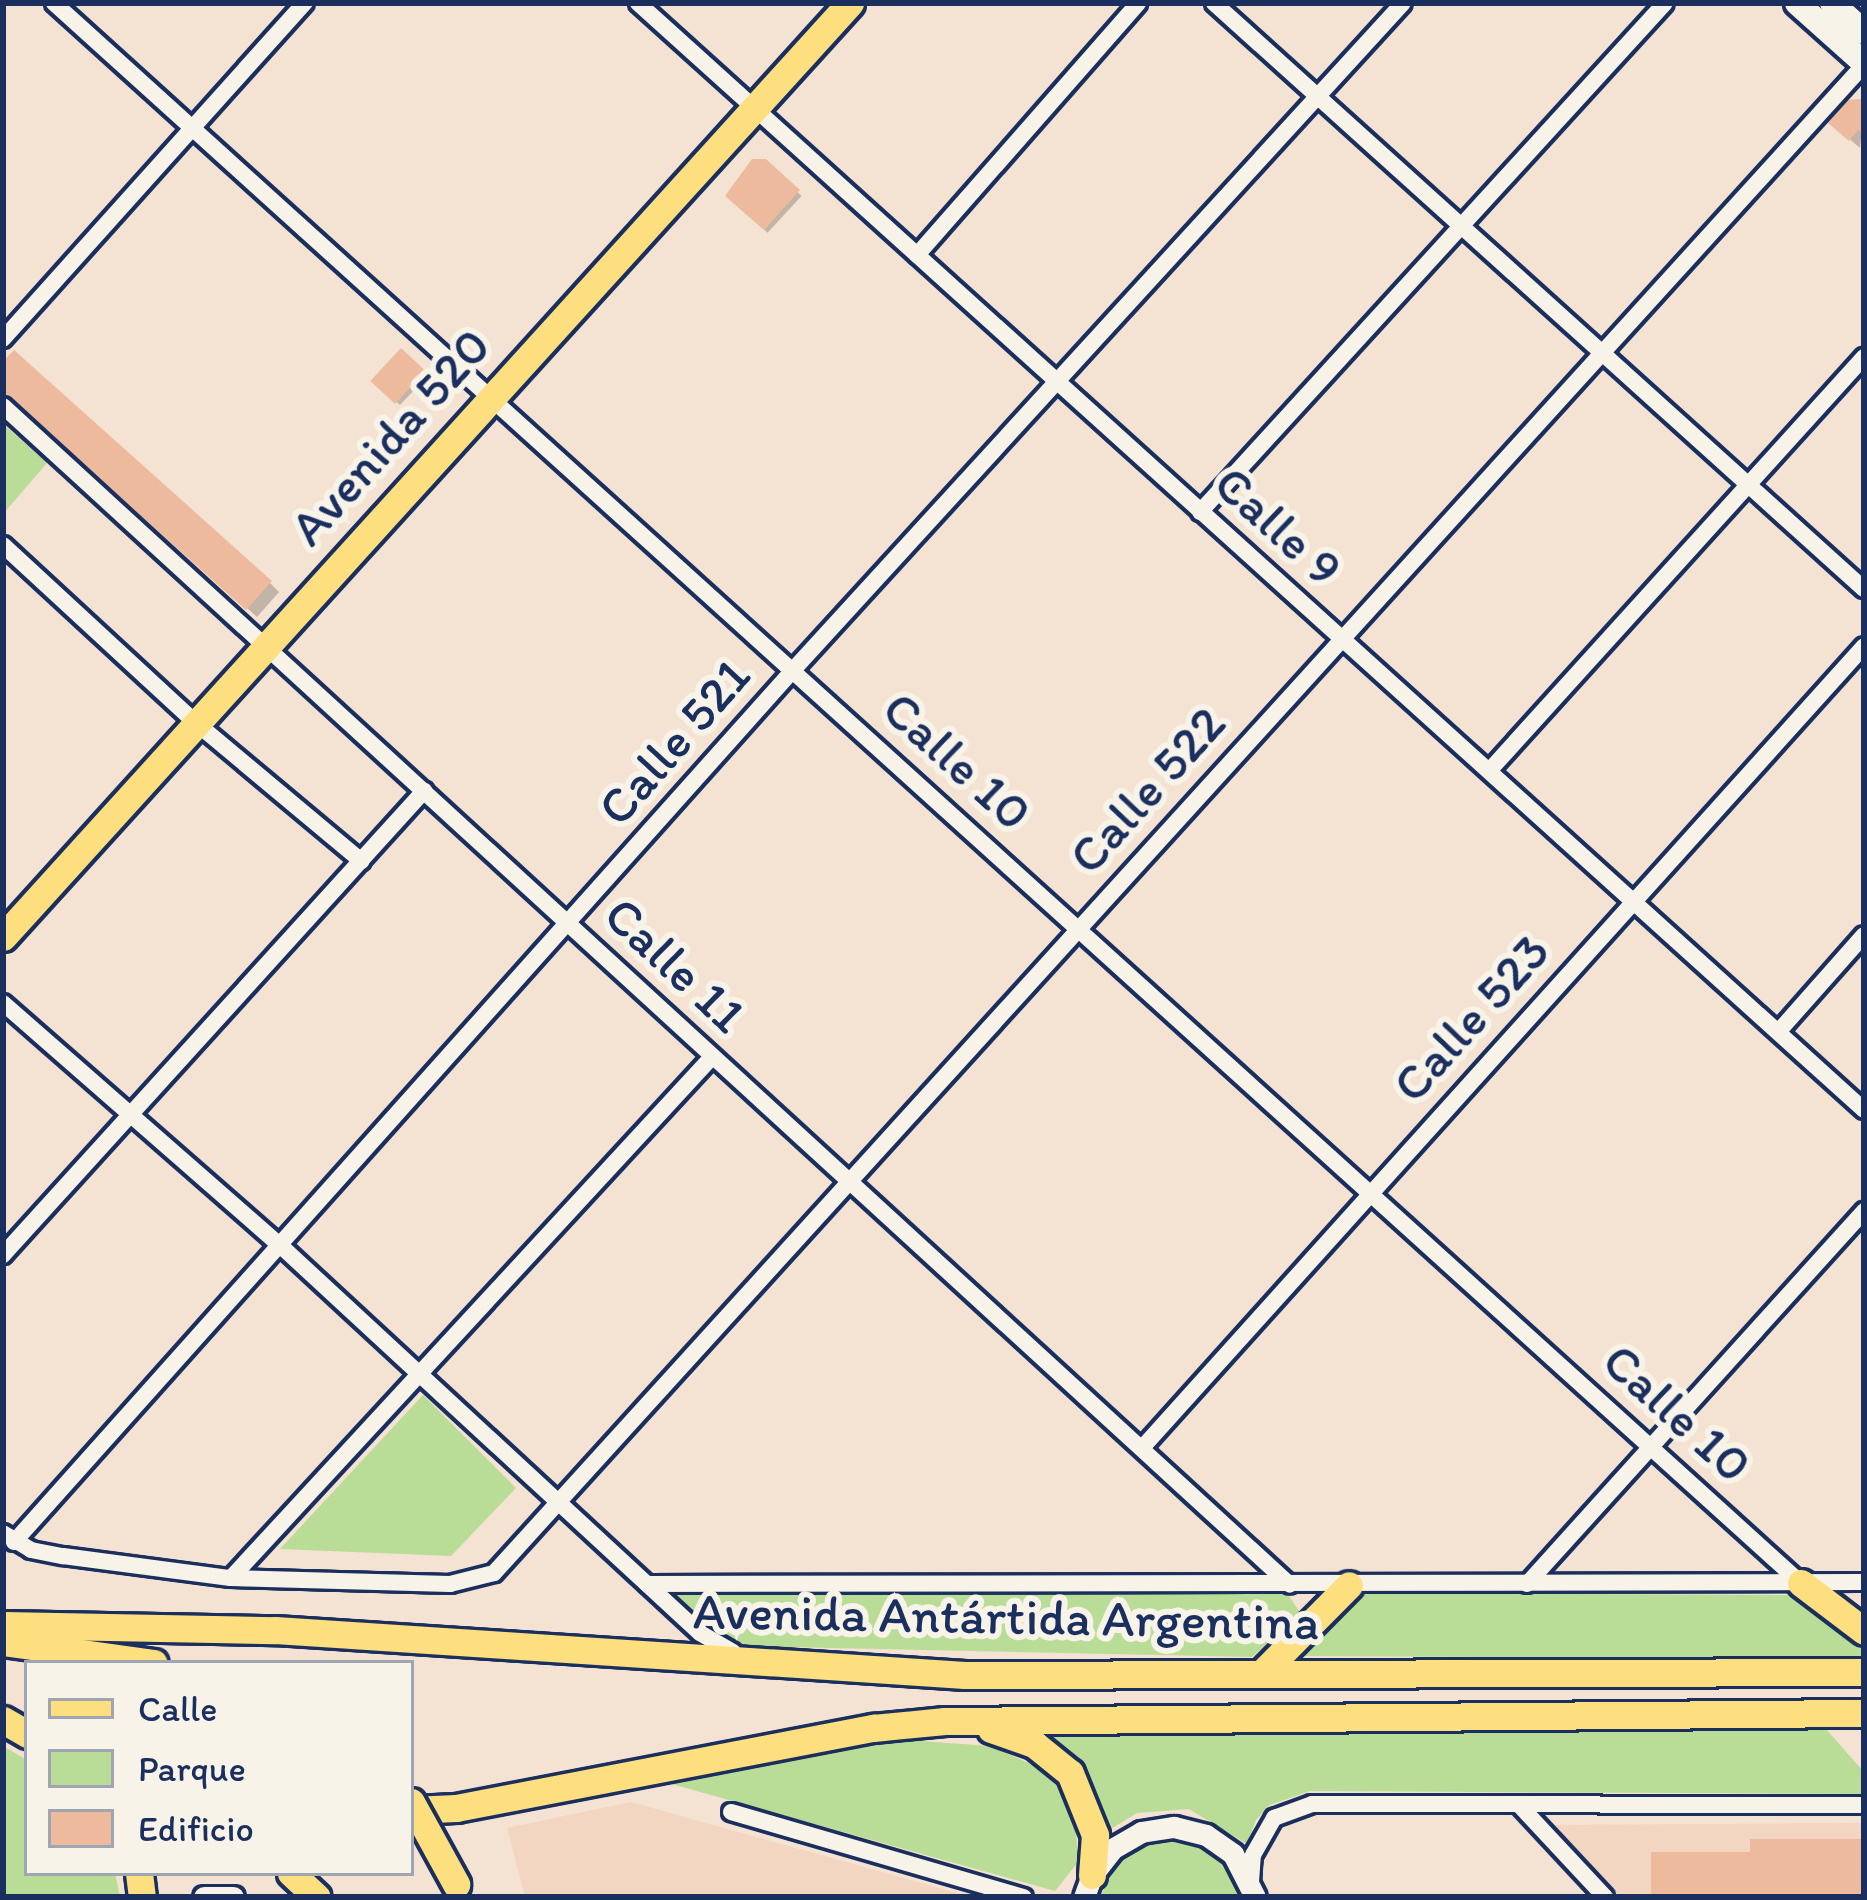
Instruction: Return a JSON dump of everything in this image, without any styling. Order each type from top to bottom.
[{"type":"main road","name":"Avenida 520","points":[[3,937],[757,111],[850,3]]},
{"type":"main road","points":[[1798,3],[1864,64]]},
{"type":"main road","points":[[1832,3],[1864,32]]},
{"type":"main road","points":[[1801,1582],[1864,1631]]},
{"type":"main road","points":[[1262,1672],[1349,1585]]},
{"type":"main road","name":"Avenida Antártida Argentina","points":[[3,1625],[275,1630],[965,1676],[1864,1672]]},
{"type":"main road","points":[[3,1642],[132,1660]]},
{"type":"main road","name":"Avenida Antártida Argentina","points":[[414,1806],[456,1808],[873,1728],[945,1721],[1864,1712]]},
{"type":"main road","points":[[1824,1713],[1864,1737]]},
{"type":"main road","points":[[945,1721],[1018,1736],[1070,1773],[1095,1835],[1088,1886]]},
{"type":"main road","points":[[414,1811],[459,1891]]},
{"type":"main road","points":[[294,1876],[317,1897]]},
{"type":"street","name":"Calle 10","points":[[53,3],[1801,1582]]},
{"type":"street","points":[[3,339],[305,3]]},
{"type":"street","name":"Calle 9","points":[[638,3],[1864,1110]]},
{"type":"street","points":[[917,254],[1138,3]]},
{"type":"street","points":[[1214,3],[1864,589]]},
{"type":"street","name":"Calle 521","points":[[8,1537],[282,1247],[794,669],[1403,3]]},
{"type":"street","points":[[1200,512],[1665,3]]},
{"type":"street","name":"Calle 522","points":[[231,1578],[450,1584],[494,1573],[1864,64]]},
{"type":"street","points":[[1489,771],[1864,356]]},
{"type":"street","name":"Calle 11","points":[[3,406],[1290,1585]]},
{"type":"street","points":[[3,544],[195,722],[361,861]]},
{"type":"street","name":"Calle 523","points":[[1142,1448],[1864,646]]},
{"type":"street","points":[[3,1255],[135,1116],[424,791]]},
{"type":"street","points":[[1779,1031],[1864,935]]},
{"type":"street","points":[[3,1003],[282,1247],[717,1646],[767,1666]]},
{"type":"street","points":[[8,1537],[63,1556],[231,1578],[712,1057]]},
{"type":"street","points":[[1526,1583],[1864,1211]]},
{"type":"street","name":"Avenida Antártida Argentina","points":[[647,1584],[1864,1582]]},
{"type":"street","points":[[1253,1890],[1252,1855],[1274,1818],[1291,1808],[1864,1805]]},
{"type":"street","points":[[1521,1807],[1605,1897]]},
{"type":"street","points":[[731,1812],[1024,1897]]},
{"type":"street","points":[[1088,1886],[1126,1840],[1141,1832],[1174,1827],[1206,1835],[1233,1854],[1253,1890]]},
{"type":"shaded area","points":[[631,1802],[971,1897],[525,1897],[507,1828]]},
{"type":"shaded area","points":[[1864,1823],[1864,1897],[1621,1897],[1550,1825]]},
{"type":"green space","points":[[3,424],[47,463],[3,514]]},
{"type":"green space","points":[[423,1395],[516,1488],[451,1556],[280,1549]]},
{"type":"green space","points":[[647,1584],[1287,1593],[1301,1614],[1252,1657],[744,1646]]},
{"type":"green space","points":[[1361,1593],[1804,1595],[1864,1650],[1864,1659],[1296,1656]]},
{"type":"green space","points":[[1826,1729],[1864,1772],[1864,1794],[1310,1791],[1270,1805],[1256,1820],[1247,1844],[1189,1809],[1137,1813],[1104,1833],[1089,1774],[1028,1730]]},
{"type":"green space","points":[[891,1739],[990,1746],[1044,1770],[1073,1807],[1079,1861],[1055,1891],[668,1783]]},
{"type":"green space","points":[[3,1746],[24,1758],[24,1876],[116,1876],[120,1897],[3,1897]]},
{"type":"green space","points":[[1160,1838],[1205,1846],[1224,1862],[1239,1897],[1100,1897],[1120,1857]]},
{"type":"building","points":[[1861,99],[1864,134],[1858,130],[1849,141],[1828,123],[1847,100]]},
{"type":"building","points":[[752,159],[766,159],[800,190],[764,230],[725,196]]},
{"type":"building","points":[[401,348],[426,371],[395,404],[370,381]]},
{"type":"building","points":[[14,350],[272,581],[246,610],[3,392],[3,361]]},
{"type":"building","points":[[1750,1839],[1864,1839],[1864,1894],[1651,1897],[1651,1852],[1750,1852]]}]
